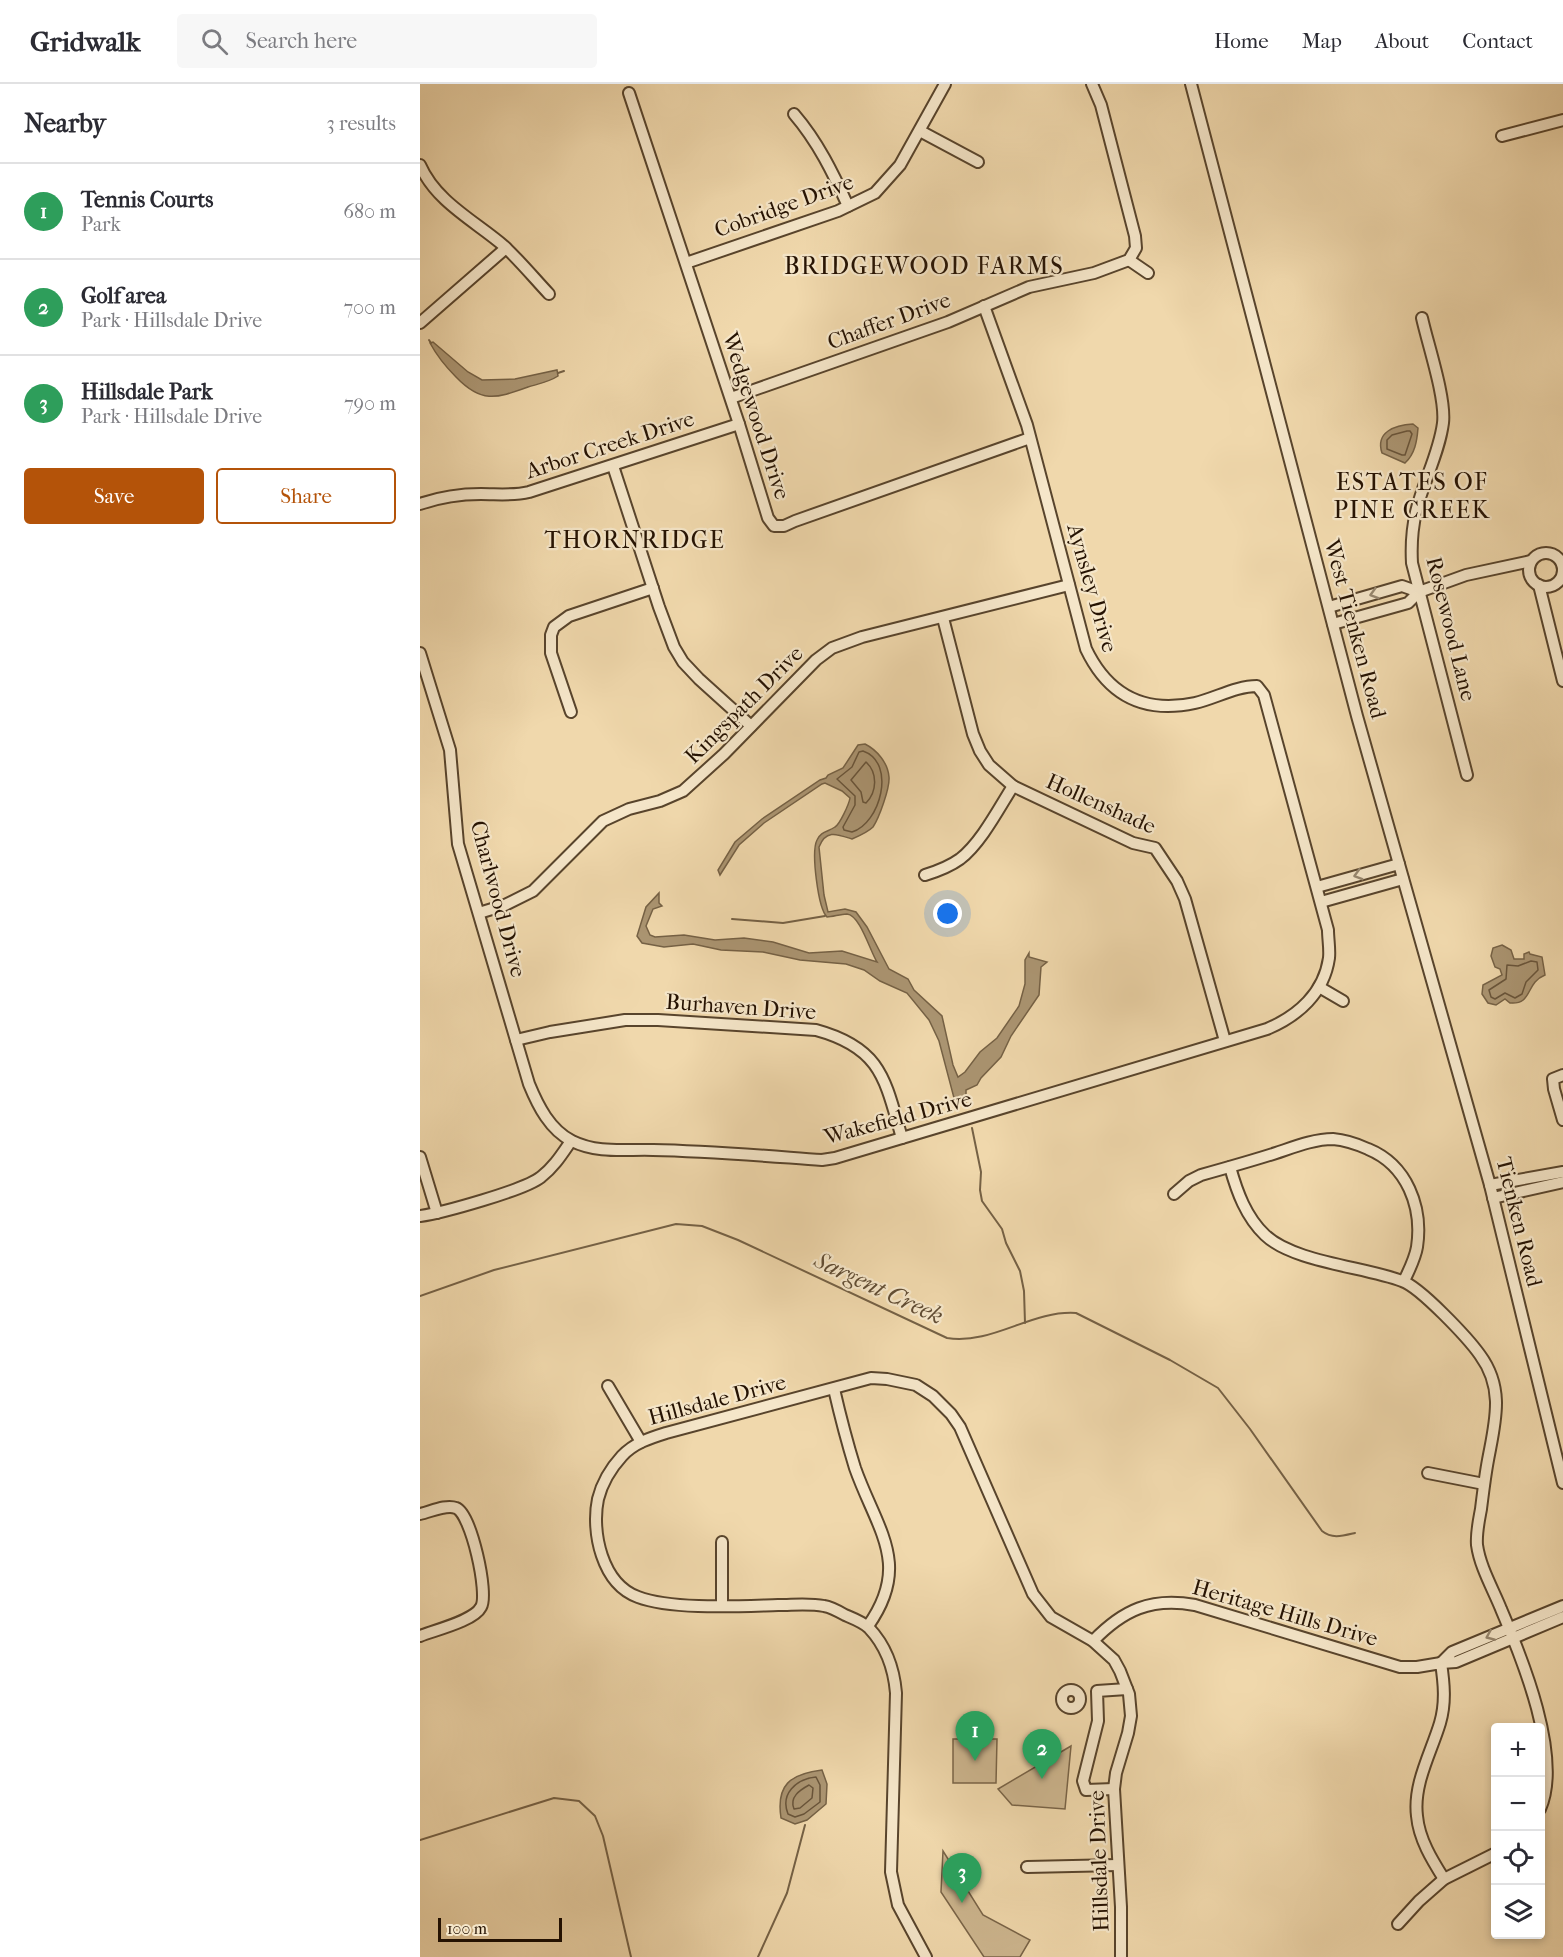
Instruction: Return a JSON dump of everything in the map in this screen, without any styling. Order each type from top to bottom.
[{"type":"street","name":"Cobridge Drive","points":[[686,263],[848,206],[875,193],[900,165],[945,84]]},
{"type":"street","points":[[1092,84],[1101,105],[1135,236],[1136,248],[1129,260],[1148,273]]},
{"type":"street","name":"West Tienken Road","points":[[1191,84],[1333,624],[1449,1042]]},
{"type":"street","name":"Wedgewood Drive","points":[[629,93],[740,424],[768,518],[774,526],[784,526],[1030,438]]},
{"type":"street","points":[[794,114],[811,134],[829,164],[848,206]]},
{"type":"street","points":[[1502,136],[1563,120]]},
{"type":"street","points":[[920,131],[978,162]]},
{"type":"street","points":[[420,165],[430,184],[445,199],[506,248],[549,294]]},
{"type":"street","points":[[420,323],[506,248]]},
{"type":"street","name":"Chaffer Drive","points":[[731,398],[948,322],[1029,287],[1094,273],[1129,260]]},
{"type":"street","name":"Aynsley Drive","points":[[984,306],[1028,425],[1086,649],[1094,667],[1109,684],[1126,696],[1149,704],[1173,706],[1196,703],[1246,686],[1257,686],[1264,695],[1328,930],[1329,958],[1319,987]]},
{"type":"street","name":"Rosewood Lane","points":[[1422,318],[1442,403],[1443,422],[1439,442],[1416,512],[1411,536],[1412,563],[1467,775]]},
{"type":"street","name":"Arbor Creek Drive","points":[[420,504],[452,495],[516,495],[562,483],[740,424]]},
{"type":"street","points":[[613,466],[670,637],[683,663],[751,726]]},
{"type":"street","points":[[1333,624],[1408,603],[1419,592],[1466,575],[1532,561],[1540,554],[1551,554],[1560,562],[1562,573],[1545,586],[1543,600],[1563,681]]},
{"type":"street","points":[[1530,575],[1532,561]]},
{"type":"street","points":[[1509,567],[1530,575],[1545,586]]},
{"type":"street","name":"Kingspath Drive","points":[[479,913],[505,905],[533,891],[603,821],[629,809],[660,801],[683,791],[724,754],[816,660],[832,648],[862,637],[1069,585]]},
{"type":"street","points":[[1329,607],[1402,586],[1419,592]]},
{"type":"street","points":[[571,712],[551,653],[551,635],[554,627],[569,616],[654,588]]},
{"type":"street","name":"Hollenshade","points":[[943,618],[973,734],[989,765],[1013,786],[1133,843],[1155,848],[1177,881],[1185,899],[1225,1041]]},
{"type":"street","name":"Charlwood Drive","points":[[420,653],[450,750],[458,844],[529,1084],[538,1105],[551,1124],[571,1141]]},
{"type":"street","points":[[925,875],[945,869],[962,858],[977,840],[1013,786]]},
{"type":"street","points":[[1317,887],[1399,864]]},
{"type":"street","points":[[1321,902],[1403,879]]},
{"type":"street","points":[[1319,987],[1343,1001]]},
{"type":"street","name":"Wakefield Drive","points":[[571,1141],[620,1152],[652,1150],[822,1160],[835,1158],[1268,1029],[1299,1012],[1319,987]]},
{"type":"street","name":"Burhaven Drive","points":[[516,1040],[625,1020],[816,1030],[855,1045],[870,1058],[882,1074],[902,1138]]},
{"type":"street","name":"Tienken Road","points":[[1449,1042],[1490,1185],[1563,1483]]},
{"type":"street","points":[[1563,1075],[1553,1079],[1563,1120]]},
{"type":"street","points":[[1174,1194],[1189,1180],[1201,1175],[1299,1146],[1325,1140],[1345,1140],[1376,1152],[1402,1175],[1412,1193],[1418,1232],[1416,1249],[1404,1281]]},
{"type":"street","points":[[420,1216],[437,1213],[539,1179],[554,1166],[571,1141]]},
{"type":"street","points":[[420,1157],[437,1213]]},
{"type":"street","points":[[1230,1167],[1236,1188],[1246,1209],[1256,1225],[1278,1244],[1311,1257],[1404,1281],[1430,1301],[1480,1354],[1492,1377],[1497,1404],[1477,1544],[1484,1568],[1512,1633],[1534,1699],[1547,1748],[1548,1774],[1545,1796]]},
{"type":"street","points":[[1490,1185],[1563,1172]]},
{"type":"street","points":[[1493,1198],[1563,1182]]},
{"type":"street","name":"Hillsdale Drive","points":[[868,1626],[824,1606],[691,1605],[637,1597],[623,1588],[605,1564],[599,1547],[596,1515],[602,1488],[624,1454],[641,1442],[666,1433],[871,1378],[887,1378],[916,1385],[941,1403],[960,1427],[1033,1594],[1051,1617],[1093,1641],[1114,1660],[1129,1694],[1131,1716],[1116,1773],[1114,1790],[1121,1957]]},
{"type":"street","points":[[608,1386],[641,1442]]},
{"type":"street","points":[[834,1389],[856,1469],[886,1543],[890,1565],[885,1598],[868,1626],[893,1666],[895,1680],[896,1731],[890,1828],[891,1872],[898,1905],[926,1957]]},
{"type":"street","points":[[1428,1473],[1484,1484]]},
{"type":"street","points":[[420,1514],[443,1508],[456,1508],[464,1514],[469,1525],[483,1586],[482,1605],[477,1612],[470,1617],[420,1636]]},
{"type":"street","points":[[722,1542],[722,1605]]},
{"type":"street","name":"Heritage Hills Drive","points":[[1093,1641],[1126,1613],[1150,1604],[1179,1602],[1400,1667],[1417,1667],[1441,1663],[1452,1652],[1563,1617]]},
{"type":"street","name":"Heritage Hills Drive","points":[[1512,1633],[1563,1606]]},
{"type":"street","points":[[1441,1663],[1445,1692],[1444,1705],[1421,1780],[1417,1808],[1422,1837],[1444,1879]]},
{"type":"street","points":[[1077,1693],[1126,1689]]},
{"type":"street","points":[[1097,1691],[1098,1721],[1083,1781],[1086,1790],[1114,1790]]},
{"type":"street","points":[[1398,1924],[1444,1879],[1491,1856]]},
{"type":"street","points":[[1026,1867],[1118,1865]]},
{"type":"shaded area","points":[[953,1739],[997,1739],[996,1783],[953,1783]]},
{"type":"shaded area","points":[[1071,1746],[1065,1809],[1012,1805],[998,1789]]},
{"type":"shaded area","points":[[943,1851],[983,1915],[1030,1940],[1020,1957],[984,1957],[941,1892]]},
{"type":"water","points":[[433,342],[468,372],[482,380],[515,379],[557,370],[558,376],[506,394],[481,395],[465,385],[449,369],[430,343]]},
{"type":"water","points":[[1413,424],[1418,428],[1416,442],[1411,456],[1405,463],[1382,453],[1381,440],[1388,431]]},
{"type":"water","points":[[865,744],[878,753],[884,762],[889,777],[888,788],[884,803],[871,829],[852,839],[829,835],[819,847],[828,912],[845,909],[856,912],[867,927],[889,969],[908,979],[914,990],[942,1016],[958,1077],[965,1072],[980,1052],[997,1038],[1019,1006],[1025,984],[1025,960],[1029,953],[1029,957],[1047,962],[1041,967],[1039,995],[1011,1036],[1001,1057],[977,1085],[966,1090],[966,1103],[954,1098],[939,1041],[929,1020],[907,993],[880,981],[864,970],[846,964],[800,960],[763,952],[721,950],[693,944],[664,947],[642,943],[637,936],[646,907],[659,893],[659,903],[662,906],[653,909],[646,926],[650,935],[655,937],[684,935],[715,940],[744,938],[773,942],[809,953],[842,951],[877,962],[856,920],[847,914],[827,917],[818,892],[815,846],[821,835],[835,827],[844,814],[850,798],[842,791],[825,783],[822,784],[764,823],[739,845],[720,875],[718,870],[735,842],[762,819],[820,780],[843,768],[858,745]]},
{"type":"water","points":[[1502,945],[1511,950],[1514,959],[1524,959],[1524,954],[1529,952],[1542,957],[1545,975],[1534,983],[1522,1001],[1510,1003],[1505,999],[1496,1005],[1488,1003],[1482,994],[1483,985],[1502,975],[1500,969],[1495,967],[1491,956],[1493,948]]},
{"type":"water","points":[[822,1770],[827,1784],[826,1804],[807,1820],[795,1824],[781,1818],[781,1797],[788,1783],[801,1775]]},
{"type":"waterway","points":[[558,373],[564,371]]},
{"type":"waterway","points":[[732,919],[783,923],[825,916]]},
{"type":"waterway","points":[[972,1128],[981,1172],[982,1201],[1002,1229],[1006,1243],[1020,1271],[1024,1291],[1025,1323]]},
{"type":"waterway","name":"Sargent Creek","points":[[420,1296],[494,1270],[676,1224],[702,1226],[738,1240],[947,1338],[980,1337],[1043,1317],[1076,1313],[1170,1360],[1218,1388],[1322,1531],[1333,1536],[1355,1533]]},
{"type":"waterway","points":[[420,1840],[554,1798],[579,1801],[595,1816],[603,1836],[631,1957]]},
{"type":"waterway","points":[[758,1957],[787,1893],[805,1825]]},
{"type":"place","name":"Tennis Courts","points":[[975,1761]]},
{"type":"place","name":"Golf area","points":[[1042,1779]]},
{"type":"place","name":"Hillsdale Park","points":[[962,1903]]},
{"type":"district","name":"BRIDGEWOOD FARMS","points":[[924,266]]},
{"type":"district","name":"ESTATES OF PINE CREEK","points":[[1412,496]]},
{"type":"district","name":"THORNRIDGE","points":[[635,540]]}]
